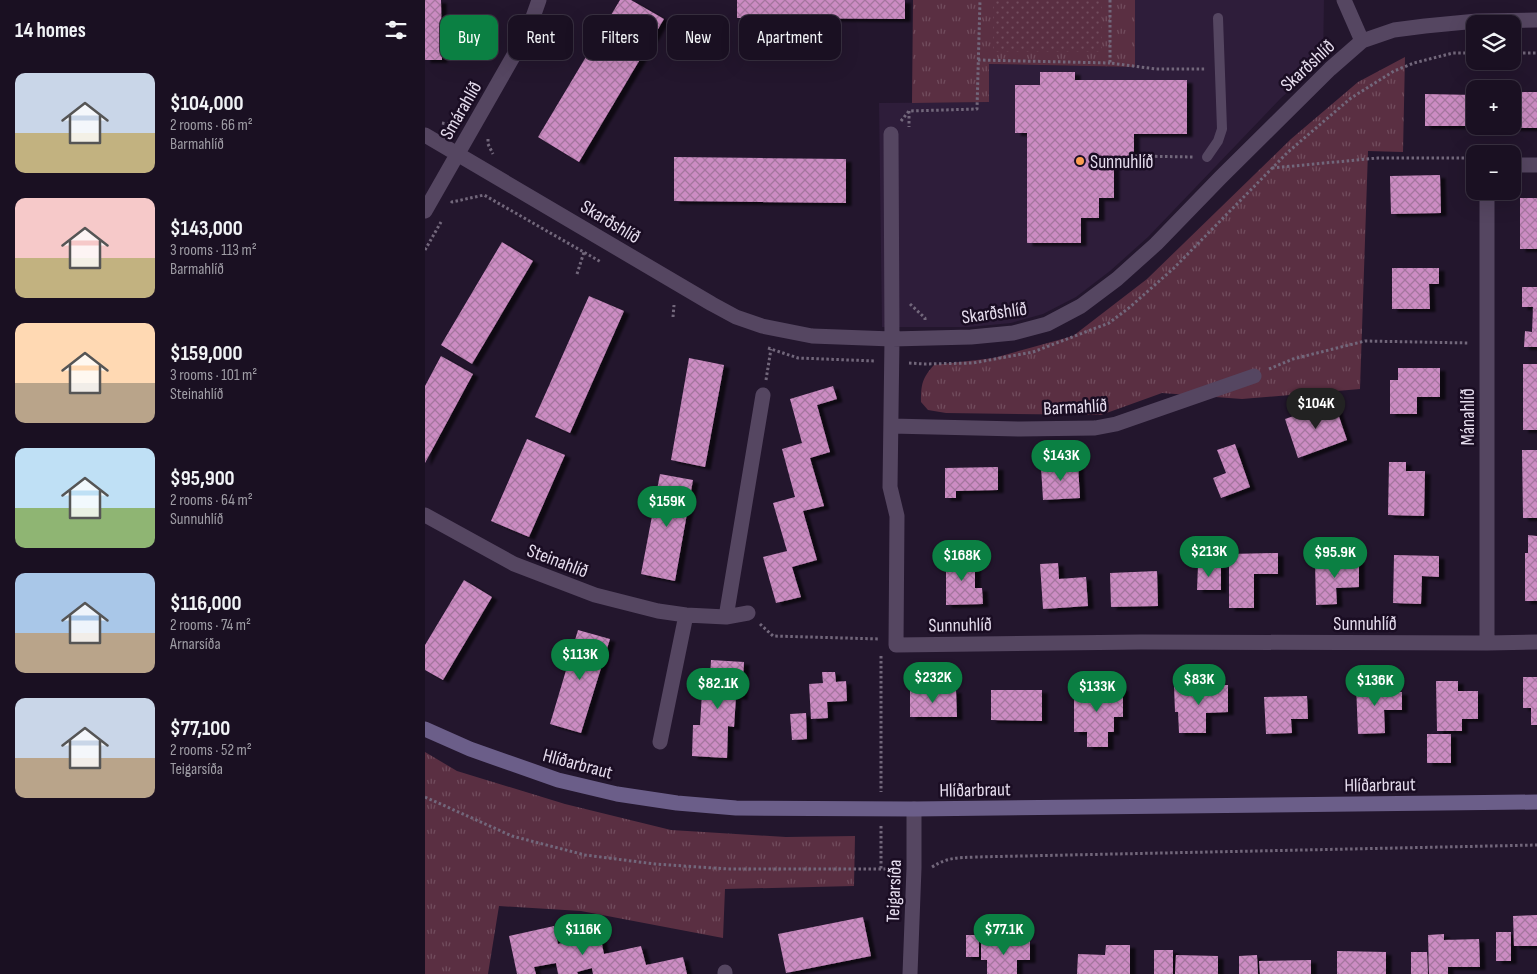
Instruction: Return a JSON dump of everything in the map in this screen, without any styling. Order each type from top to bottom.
[{"type":"main road","name":"Hlíðarbraut","points":[[425,729],[470,749],[558,780],[617,794],[677,803],[736,808],[914,809],[1537,802]]},
{"type":"street","name":"Smárahlíð","points":[[425,211],[514,55],[533,18],[539,0]]},
{"type":"street","points":[[1344,0],[1362,41]]},
{"type":"street","name":"Skarðshlíð","points":[[425,135],[735,317],[762,326],[812,336],[892,339],[971,337],[1013,333],[1047,324],[1081,306],[1117,280],[1156,244],[1330,69],[1362,41],[1394,30],[1425,26],[1477,21],[1537,20]]},
{"type":"street","name":"Sunnuhlíð","points":[[891,134],[892,362],[890,487],[897,516],[896,645],[1141,642],[1537,642]]},
{"type":"street","points":[[1521,165],[1537,166]]},
{"type":"street","name":"Mánahlíð","points":[[1487,200],[1487,643]]},
{"type":"street","name":"Barmahlíð","points":[[891,426],[1095,428],[1116,424],[1254,376]]},
{"type":"street","points":[[726,617],[763,395]]},
{"type":"street","name":"Steinahlíð","points":[[425,515],[514,564],[567,585],[626,604],[686,615],[726,617],[748,613]]},
{"type":"street","points":[[659,742],[686,615]]},
{"type":"street","name":"Teigarsíða","points":[[910,974],[914,809]]},
{"type":"lane","points":[[1207,157],[1218,141],[1222,129],[1218,18]]},
{"type":"path","points":[[909,111],[977,109],[980,0]]},
{"type":"path","points":[[1110,0],[1110,63]]},
{"type":"path","points":[[762,346],[798,358],[925,364],[973,363],[1033,352],[1109,323],[1174,268],[1271,168],[1351,98],[1394,70],[1453,53],[1466,53]]},
{"type":"path","points":[[1521,53],[1537,53]]},
{"type":"path","points":[[978,60],[1110,63],[1156,70],[1220,70]]},
{"type":"path","points":[[909,111],[909,131]]},
{"type":"path","points":[[891,134],[909,111]]},
{"type":"path","points":[[484,195],[503,161],[493,155],[488,144],[488,132]]},
{"type":"path","points":[[1271,168],[1378,158],[1466,158]]},
{"type":"path","points":[[435,192],[452,202],[484,195],[609,266]]},
{"type":"path","points":[[448,210],[452,202]]},
{"type":"path","points":[[425,250],[443,218]]},
{"type":"path","points":[[577,274],[583,252]]},
{"type":"path","points":[[910,295],[910,304],[925,318],[925,364]]},
{"type":"path","points":[[666,300],[682,309]]},
{"type":"path","points":[[673,317],[674,305]]},
{"type":"path","points":[[1254,376],[1293,359],[1365,341],[1487,343]]},
{"type":"path","points":[[763,395],[771,349]]},
{"type":"path","points":[[748,613],[773,636],[880,639]]},
{"type":"path","points":[[425,797],[512,836],[585,855],[655,864],[728,869],[897,869]]},
{"type":"path","points":[[930,868],[943,860],[975,857],[1537,845]]},
{"type":"shaded area","name":"Sunnuhlíð","points":[[1135,0],[1324,0],[1323,61],[1281,98],[1148,237],[1110,271],[1076,297],[1043,314],[1011,323],[970,327],[882,327],[879,103],[988,102],[989,64],[1135,67]]},
{"type":"green space","points":[[913,0],[1135,0],[1135,67],[989,64],[989,102],[912,103]]},
{"type":"green space","points":[[993,0],[1102,0],[1102,52],[993,52]]},
{"type":"green space","points":[[1405,57],[1403,152],[1368,151],[1360,389],[1242,399],[1162,393],[1101,415],[946,413],[928,410],[921,402],[923,382],[934,365],[994,358],[1073,336],[1147,279],[1291,139],[1358,82]]},
{"type":"green space","points":[[425,752],[457,771],[565,804],[671,830],[786,837],[855,836],[854,886],[725,889],[723,938],[581,911],[499,906],[488,974],[425,974]]},
{"type":"building","points":[[425,0],[441,0],[440,60],[425,60]]},
{"type":"building","points":[[620,0],[631,0],[664,19],[657,31],[657,15],[611,15]]},
{"type":"building","points":[[737,0],[905,0],[905,19],[841,19],[841,15],[739,15],[739,18],[737,18]]},
{"type":"building","points":[[584,60],[640,60],[579,162],[538,137]]},
{"type":"building","name":"Sunnuhlíð","points":[[1040,72],[1075,72],[1075,80],[1187,80],[1187,134],[1134,134],[1134,165],[1114,165],[1114,198],[1099,198],[1099,218],[1081,218],[1081,243],[1027,243],[1027,133],[1015,133],[1015,85],[1040,85]]},
{"type":"building","points":[[1521,92],[1537,92],[1537,128],[1521,128]]},
{"type":"building","points":[[1425,94],[1466,95],[1466,126],[1425,126]]},
{"type":"building","points":[[674,157],[846,159],[846,203],[674,201]]},
{"type":"building","points":[[1440,175],[1441,213],[1391,214],[1390,176]]},
{"type":"building","points":[[1521,198],[1537,198],[1537,249],[1520,249],[1520,200]]},
{"type":"building","points":[[502,242],[533,261],[472,364],[441,345]]},
{"type":"building","points":[[1392,268],[1439,268],[1439,284],[1429,284],[1430,309],[1392,309]]},
{"type":"building","points":[[1522,287],[1537,287],[1537,347],[1524,347],[1525,331],[1532,332],[1533,307],[1522,307]]},
{"type":"building","points":[[589,296],[624,311],[570,433],[535,417]]},
{"type":"building","points":[[441,356],[473,374],[425,463],[425,386]]},
{"type":"building","points":[[689,358],[724,365],[705,467],[671,460]]},
{"type":"building","points":[[1523,364],[1537,364],[1537,430],[1523,430]]},
{"type":"building","points":[[1398,368],[1440,368],[1440,397],[1417,397],[1417,414],[1390,414],[1390,380],[1398,380]]},
{"type":"building","points":[[833,386],[837,399],[817,405],[830,452],[810,458],[824,506],[803,511],[817,560],[792,567],[801,597],[776,603],[763,557],[787,551],[773,503],[795,497],[782,449],[802,443],[790,399]]},
{"type":"building","points":[[1334,402],[1347,440],[1298,458],[1285,419]]},
{"type":"building","points":[[527,439],[565,455],[529,537],[491,521]]},
{"type":"building","points":[[1235,444],[1250,487],[1221,498],[1213,478],[1226,473],[1217,450]]},
{"type":"building","points":[[1522,450],[1537,450],[1537,518],[1523,518]]},
{"type":"building","points":[[1389,462],[1406,462],[1406,471],[1425,471],[1424,516],[1388,515]]},
{"type":"building","points":[[1078,465],[1080,498],[1043,500],[1041,467]]},
{"type":"building","points":[[998,467],[998,490],[956,491],[956,498],[945,498],[945,468]]},
{"type":"building","points":[[660,474],[693,480],[675,581],[641,574]]},
{"type":"building","points":[[1528,535],[1537,536],[1537,601],[1525,601],[1525,553],[1528,553]]},
{"type":"building","points":[[1278,553],[1278,574],[1254,574],[1254,608],[1229,608],[1229,554]]},
{"type":"building","points":[[1394,555],[1439,556],[1439,577],[1422,576],[1421,604],[1393,603]]},
{"type":"building","points":[[946,557],[975,557],[975,588],[982,588],[983,604],[946,605]]},
{"type":"building","points":[[1359,559],[1359,587],[1336,588],[1337,604],[1316,605],[1315,561]]},
{"type":"building","points":[[1058,563],[1059,579],[1086,577],[1088,606],[1043,609],[1040,564]]},
{"type":"building","points":[[1198,565],[1221,565],[1221,590],[1197,590]]},
{"type":"building","points":[[1157,571],[1158,606],[1111,607],[1110,573]]},
{"type":"building","points":[[464,580],[492,597],[443,680],[425,670],[425,645]]},
{"type":"building","points":[[578,630],[610,639],[581,733],[550,724]]},
{"type":"building","points":[[711,660],[744,662],[742,697],[736,696],[734,727],[728,726],[727,758],[692,756],[693,725],[700,725],[702,693],[709,693]]},
{"type":"building","points":[[822,672],[835,672],[836,682],[846,681],[847,701],[827,702],[828,718],[811,719],[809,684],[823,683]]},
{"type":"building","points":[[1523,677],[1537,677],[1537,725],[1531,725],[1531,708],[1523,708]]},
{"type":"building","points":[[1436,681],[1458,681],[1458,691],[1478,691],[1478,719],[1462,719],[1462,731],[1437,731]]},
{"type":"building","points":[[1383,684],[1383,692],[1402,692],[1402,710],[1384,710],[1385,733],[1358,734],[1356,685]]},
{"type":"building","points":[[1228,685],[1228,712],[1206,713],[1206,733],[1179,733],[1178,712],[1175,712],[1174,686]]},
{"type":"building","points":[[1074,688],[1123,688],[1123,717],[1114,717],[1114,732],[1108,732],[1108,747],[1087,747],[1087,732],[1074,732]]},
{"type":"building","points":[[910,690],[956,690],[957,717],[910,717]]},
{"type":"building","points":[[991,690],[1042,690],[1042,721],[991,720]]},
{"type":"building","points":[[1307,696],[1308,719],[1291,719],[1292,733],[1266,734],[1264,697]]},
{"type":"building","points":[[806,713],[807,739],[792,740],[790,714]]},
{"type":"building","points":[[1427,734],[1451,734],[1451,763],[1427,763]]},
{"type":"building","points":[[1537,915],[1537,946],[1514,946],[1513,916]]},
{"type":"building","points":[[863,917],[871,956],[786,973],[778,934]]},
{"type":"building","points":[[554,926],[558,944],[600,935],[604,954],[641,946],[646,965],[683,957],[687,974],[593,974],[592,968],[577,972],[578,974],[558,974],[556,963],[534,967],[536,974],[517,974],[509,936]]},
{"type":"building","points":[[1496,932],[1511,932],[1511,961],[1496,961]]},
{"type":"building","points":[[1444,934],[1444,940],[1479,939],[1480,967],[1448,967],[1448,974],[1429,974],[1428,935]]},
{"type":"building","points":[[966,935],[979,935],[979,957],[966,957]]},
{"type":"building","points":[[981,941],[1030,941],[1030,960],[1017,960],[1017,974],[987,974],[987,960],[981,960]]},
{"type":"building","points":[[1106,945],[1130,945],[1130,974],[1077,974],[1078,954],[1105,955]]},
{"type":"building","points":[[1154,950],[1173,950],[1173,974],[1154,974]]},
{"type":"building","points":[[1337,951],[1386,952],[1386,974],[1337,974]]},
{"type":"building","points":[[1411,952],[1427,952],[1428,974],[1411,974]]},
{"type":"building","points":[[1176,955],[1218,956],[1218,974],[1175,974]]},
{"type":"building","points":[[1257,955],[1258,974],[1239,974],[1239,956]]},
{"type":"building","points":[[1311,960],[1311,974],[1260,974],[1259,961]]},
{"type":"place","name":"Sunnuhlíð","points":[[1080,161]]}]
